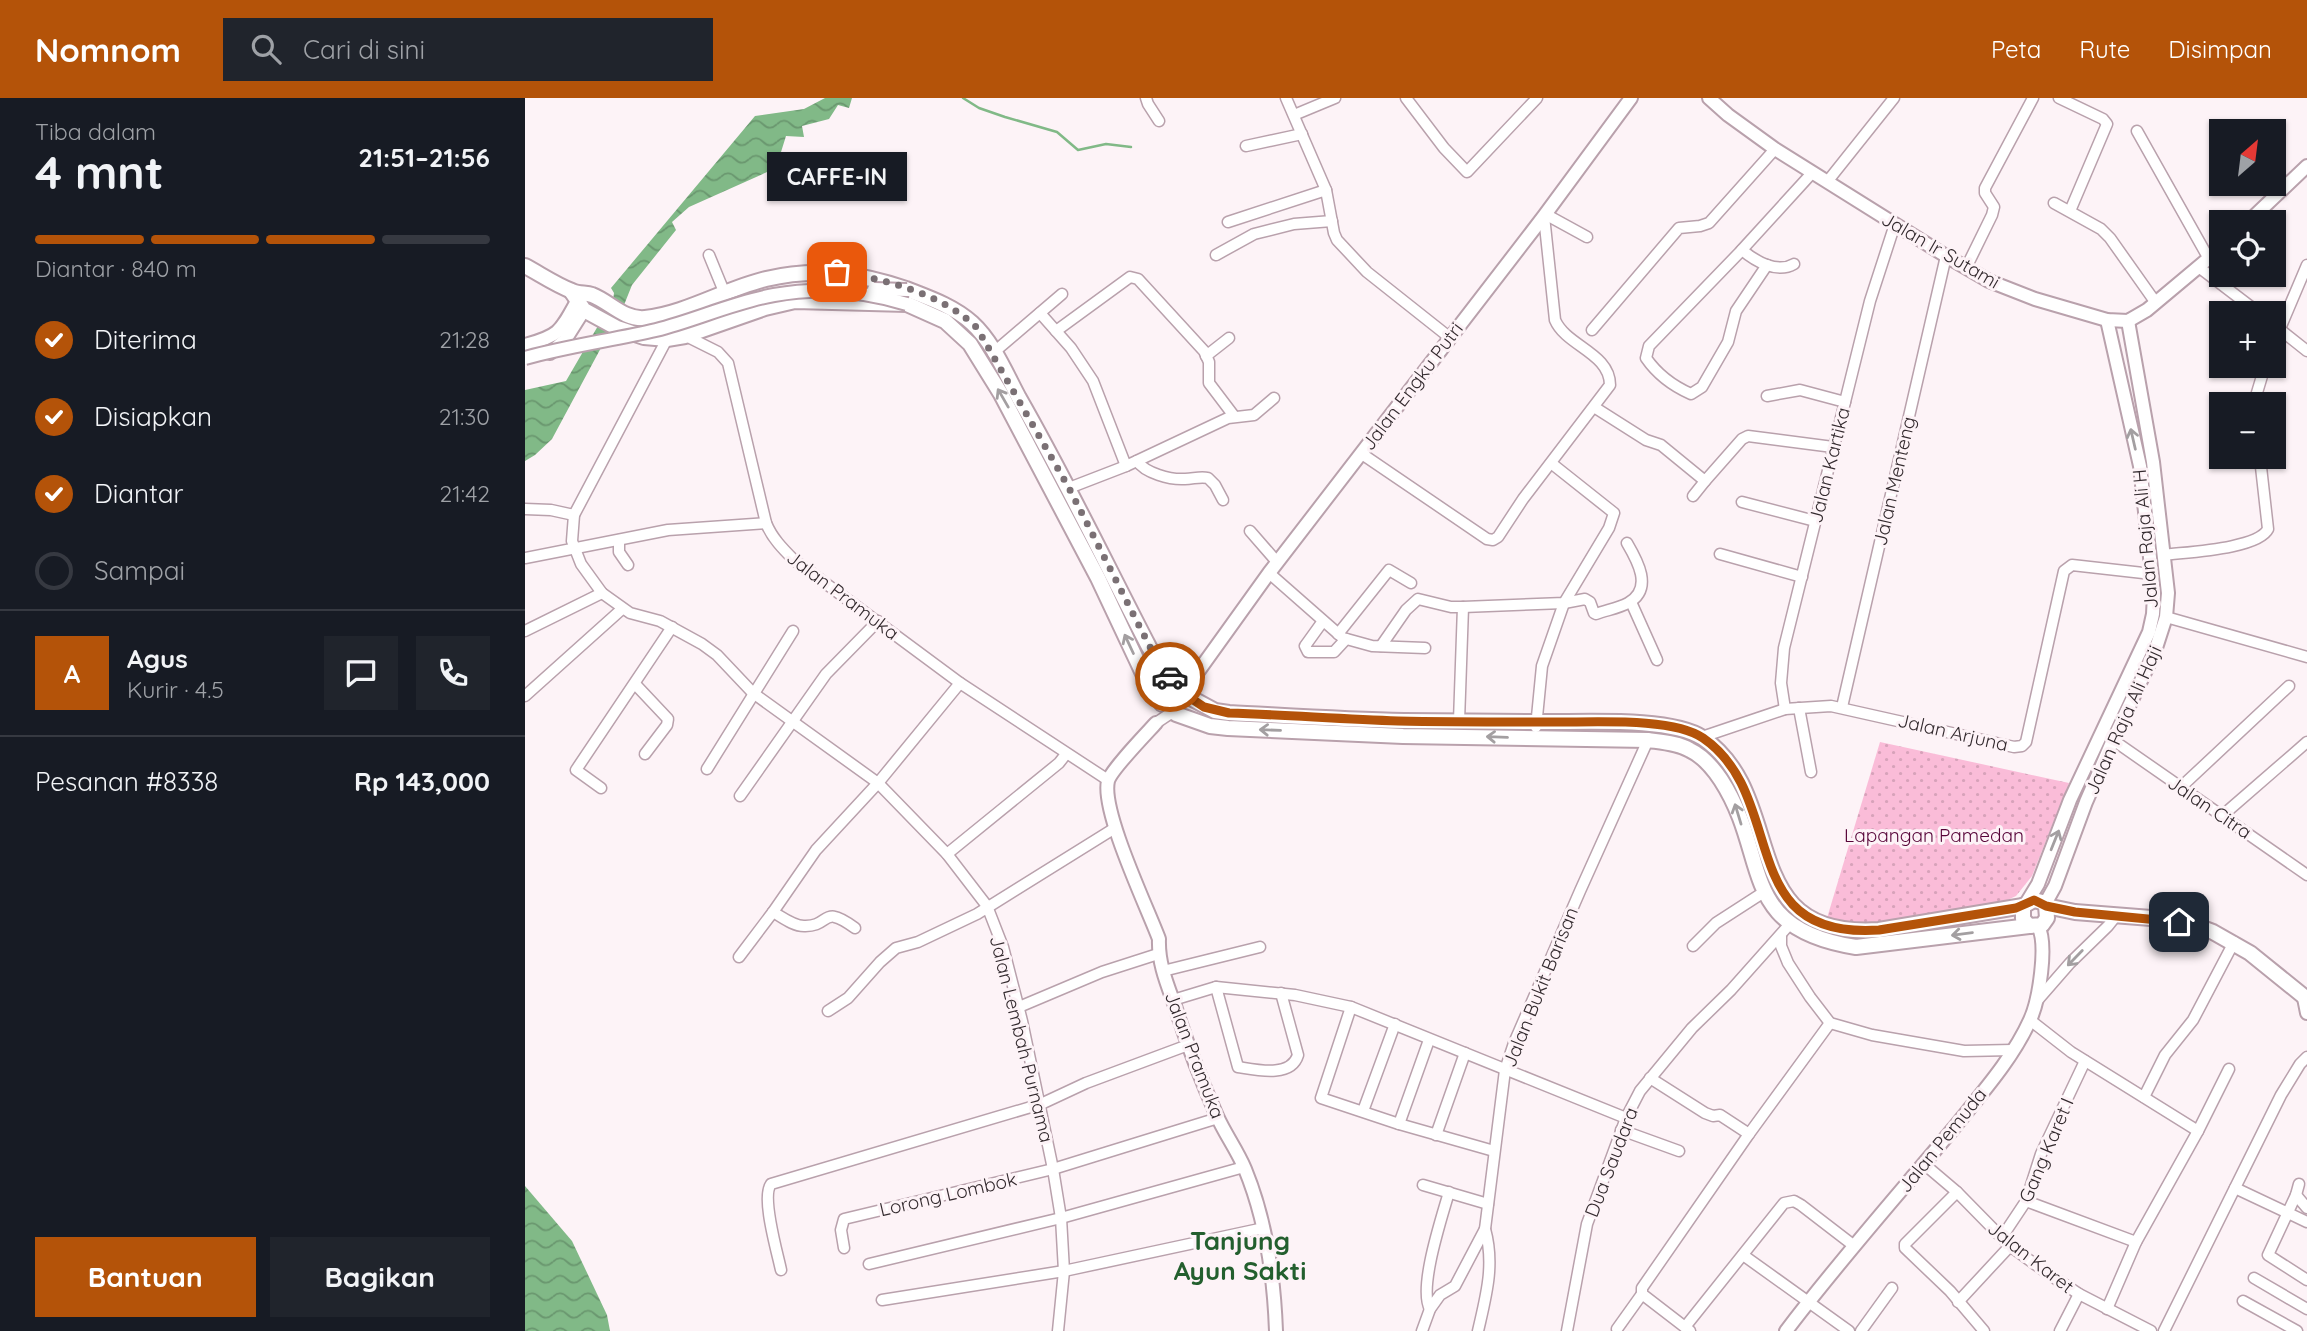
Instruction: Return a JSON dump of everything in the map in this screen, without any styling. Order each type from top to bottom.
[{"type":"highway","points":[[525,266],[617,328],[644,337],[667,339],[685,335],[765,308],[795,301],[932,298],[969,320],[993,353],[1147,681],[1168,709],[1210,726],[1228,728],[1403,736],[1648,740],[1689,749],[1705,760],[1734,801],[1757,851],[1785,897],[1799,911],[1816,922],[1841,929],[1879,930],[2025,904],[2034,900],[2075,912],[2151,918],[2197,926],[2234,943],[2262,961],[2306,998]]},
{"type":"highway","points":[[582,305],[593,296],[625,314],[646,318],[725,294],[763,279],[815,272],[859,275],[883,281],[945,321],[970,344],[1069,488],[1150,647],[1165,672],[1185,691],[1187,708],[1168,709]]},
{"type":"highway","points":[[1168,709],[1164,691],[1172,685],[1215,711],[1229,713],[1656,725],[1684,730],[1702,737],[1726,760],[1748,793],[1764,891],[1785,930],[1856,947],[2036,925],[2075,912]]},
{"type":"highway","points":[[2025,904],[2021,915],[2036,925]]},
{"type":"highway","points":[[2036,925],[2047,918],[2045,905]]},
{"type":"main road","name":"Jalan Engku Putri","points":[[1195,676],[1273,568],[1631,98]]},
{"type":"main road","name":"Jalan Ir Sutami","points":[[1709,98],[1775,149],[1989,281],[2035,299],[2107,320],[2128,321]]},
{"type":"main road","points":[[2261,210],[2307,166]]},
{"type":"main road","points":[[2128,321],[2156,303],[2209,259]]},
{"type":"main road","points":[[525,351],[672,320],[771,289],[789,286],[824,285],[883,290],[907,297]]},
{"type":"main road","points":[[525,358],[655,330],[772,295],[835,291],[907,297]]},
{"type":"main road","points":[[525,345],[553,336],[582,305]]},
{"type":"main road","points":[[525,364],[549,354],[565,340],[582,305]]},
{"type":"main road","name":"Jalan Raja Ali H","points":[[2025,904],[2038,884],[2070,800],[2148,632],[2153,614],[2152,574],[2140,466],[2107,320]]},
{"type":"main road","name":"Jalan Raja Ali Haji","points":[[2045,905],[2055,886],[2086,802],[2162,634],[2166,617],[2168,593],[2153,462],[2128,321]]},
{"type":"main road","points":[[2148,632],[2162,634]]},
{"type":"main road","points":[[1108,780],[1156,723]]},
{"type":"main road","name":"Jalan Pramuka","points":[[1108,780],[1108,799],[1115,828],[1159,939],[1163,971],[1188,1045],[1218,1118],[1244,1167],[1263,1228],[1274,1292],[1276,1331]]},
{"type":"main road","name":"Jalan Pemuda","points":[[1786,1331],[1853,1245],[1970,1109],[2013,1050],[2036,1003],[2042,933],[2036,925]]},
{"type":"main road","points":[[2306,998],[2307,1013]]},
{"type":"street","points":[[1146,98],[1159,121]]},
{"type":"street","points":[[1286,98],[1326,190],[1337,240],[1354,259],[1449,337]]},
{"type":"street","points":[[1294,115],[1335,98]]},
{"type":"street","points":[[1406,98],[1444,148],[1467,172],[1537,98]]},
{"type":"street","points":[[1827,181],[1894,98]]},
{"type":"street","points":[[1966,268],[1994,207],[1985,193],[1985,188],[2033,98]]},
{"type":"street","points":[[2059,98],[2103,119],[2107,124],[2070,211]]},
{"type":"street","points":[[2137,131],[2204,263],[2246,301]]},
{"type":"street","points":[[1246,146],[1302,134]]},
{"type":"street","points":[[1592,330],[1679,228],[1700,226],[1714,219],[1775,149]]},
{"type":"street","points":[[1767,265],[1736,312],[1728,342],[1702,387],[1691,394],[1678,388],[1653,368],[1646,358],[1649,346],[1812,173]]},
{"type":"street","points":[[1228,222],[1326,190]]},
{"type":"street","points":[[2054,203],[2101,229],[2156,303]]},
{"type":"street","points":[[1544,215],[1587,237]]},
{"type":"street","points":[[1362,454],[1487,539],[1493,540],[1504,529],[1523,499],[1610,385],[1605,369],[1564,334],[1555,320],[1544,215]]},
{"type":"street","points":[[1216,255],[1254,234],[1294,224],[1332,221]]},
{"type":"street","name":"Jalan Kartika","points":[[1785,709],[1781,683],[1782,659],[1870,301],[1895,224]]},
{"type":"street","points":[[1742,250],[1756,261],[1767,265],[1787,268],[1794,264]]},
{"type":"street","points":[[709,255],[725,294]]},
{"type":"street","name":"Jalan Menteng","points":[[1842,707],[1946,256]]},
{"type":"street","points":[[2286,307],[2307,265]]},
{"type":"street","points":[[1056,331],[1131,277],[1135,277],[1153,293],[1206,356],[1209,383],[1234,416]]},
{"type":"street","points":[[993,353],[1062,294]]},
{"type":"street","points":[[1040,313],[1080,359],[1093,381],[1126,466]]},
{"type":"street","name":"Jalan Pramuka","points":[[685,335],[718,352],[728,363],[766,523],[774,537],[795,560],[960,683],[1108,780]]},
{"type":"street","points":[[2286,335],[2307,351]]},
{"type":"street","points":[[1206,356],[1229,338]]},
{"type":"street","name":"Jalan Lembah Purnama","points":[[667,339],[575,515],[572,541],[580,565],[602,593],[622,609],[630,614],[660,621],[717,655],[753,693],[878,783],[947,854],[987,906],[1003,947],[1019,1007],[1053,1169],[1061,1218],[1064,1271],[1058,1331]]},
{"type":"street","points":[[1767,396],[1800,390],[1845,402]]},
{"type":"street","points":[[1069,488],[1126,466],[1234,416],[1254,415],[1274,398]]},
{"type":"street","points":[[1594,407],[1646,440],[1661,445],[1705,481]]},
{"type":"street","points":[[1693,496],[1742,439],[1748,436],[1833,447]]},
{"type":"street","points":[[1137,461],[1146,470],[1170,477],[1208,478],[1223,500]]},
{"type":"street","points":[[1536,738],[1542,667],[1564,603],[1609,528],[1614,513],[1551,463]]},
{"type":"street","points":[[2164,555],[2245,543],[2265,535],[2269,529],[2261,469]]},
{"type":"street","points":[[1742,502],[1815,520]]},
{"type":"street","points":[[525,509],[551,510],[575,515]]},
{"type":"street","points":[[525,558],[668,530],[766,523]]},
{"type":"street","points":[[1250,531],[1273,568],[1323,621],[1342,637],[1360,644],[1425,648]]},
{"type":"street","points":[[618,540],[619,552],[628,565]]},
{"type":"street","points":[[1381,646],[1406,610],[1418,599],[1451,607],[1463,607],[1564,603],[1588,599],[1597,614],[1631,602],[1637,594],[1642,577],[1640,564],[1627,543]]},
{"type":"street","points":[[1720,554],[1801,577]]},
{"type":"street","name":"Jalan Arjuna","points":[[1702,737],[1785,709],[1842,707],[2014,747],[2022,746],[2026,742],[2064,571],[2072,565],[2152,574]]},
{"type":"street","points":[[1323,621],[1305,646],[1308,652],[1334,652],[1389,570],[1411,583]]},
{"type":"street","points":[[525,631],[602,593]]},
{"type":"street","points":[[1631,602],[1657,660]]},
{"type":"street","points":[[1459,721],[1463,607]]},
{"type":"street","points":[[525,696],[622,609]]},
{"type":"street","points":[[2166,617],[2307,657]]},
{"type":"street","points":[[740,796],[826,674],[878,621]]},
{"type":"street","points":[[601,788],[576,770],[671,627]]},
{"type":"street","points":[[707,769],[793,631]]},
{"type":"street","points":[[1185,691],[1195,676]]},
{"type":"street","points":[[739,957],[816,850],[878,783],[960,683]]},
{"type":"street","points":[[635,684],[669,719],[667,726],[645,754]]},
{"type":"street","points":[[2181,787],[2289,686]]},
{"type":"street","points":[[1799,708],[1811,772]]},
{"type":"street","points":[[1156,723],[1168,709]]},
{"type":"street","name":"Jalan Bukit Barisan","points":[[1478,1331],[1490,1272],[1490,1248],[1485,1229],[1505,1070],[1569,916],[1648,740]]},
{"type":"street","name":"Jalan Citra","points":[[2113,740],[2305,871]]},
{"type":"street","points":[[2223,815],[2307,742]]},
{"type":"street","points":[[947,854],[1066,754]]},
{"type":"street","points":[[828,1011],[848,998],[896,948],[918,942],[977,914],[1115,828]]},
{"type":"street","points":[[1693,946],[1716,923],[1764,891]]},
{"type":"street","points":[[773,912],[803,926],[831,916],[841,918],[855,928]]},
{"type":"street","points":[[2036,1003],[2116,916]]},
{"type":"street","points":[[1785,930],[1781,946],[1788,962],[1830,1023],[1872,1035],[1964,1051],[2013,1050]]},
{"type":"street","name":"Dua Saudara","points":[[1567,1331],[1587,1224],[1621,1130],[1640,1091],[1692,1028],[1785,930]]},
{"type":"street","points":[[2144,1097],[2165,1055],[2193,1020],[2234,943]]},
{"type":"street","points":[[1163,971],[1260,947]]},
{"type":"street","points":[[1019,1007],[1101,972],[1159,954]]},
{"type":"street","points":[[1173,1000],[1216,987],[1281,993],[1351,1007],[1626,1118]]},
{"type":"street","points":[[1216,987],[1238,1067],[1270,1071],[1287,1068],[1297,1059],[1295,1040],[1281,993]]},
{"type":"street","points":[[1351,1007],[1321,1098],[1399,1124],[1495,1151]]},
{"type":"street","points":[[2030,1020],[2085,1061],[2198,1132]]},
{"type":"street","points":[[1830,1023],[1641,1288],[1642,1294],[1688,1329],[1784,1203],[1794,1201],[1853,1245]]},
{"type":"street","points":[[1363,1111],[1395,1024]]},
{"type":"street","points":[[1399,1124],[1429,1040]]},
{"type":"street","points":[[781,1270],[768,1204],[767,1188],[771,1184],[1041,1104],[1086,1083],[1188,1045]]},
{"type":"street","points":[[1436,1135],[1465,1053]]},
{"type":"street","points":[[2164,1331],[2281,1095],[2307,1057]]},
{"type":"street","name":"Gang Karet I","points":[[2003,1237],[2026,1201],[2041,1154],[2085,1061]]},
{"type":"street","points":[[2107,1309],[2136,1242],[2198,1132],[2229,1069]]},
{"type":"street","points":[[1650,1078],[1705,1113],[1720,1115],[1749,1133]]},
{"type":"street","name":"Lorong Lombok","points":[[844,1248],[841,1233],[844,1219],[1053,1169],[1218,1118]]},
{"type":"street","points":[[1621,1130],[1679,1151]]},
{"type":"street","name":"Jalan Karet","points":[[1924,1164],[1957,1192],[2010,1246],[2079,1294],[2151,1331]]},
{"type":"street","points":[[869,1264],[1061,1218],[1244,1167]]},
{"type":"street","points":[[2299,1184],[2268,1255],[2307,1280]]},
{"type":"street","points":[[1423,1185],[1488,1204]]},
{"type":"street","points":[[2235,1188],[2307,1222]]},
{"type":"street","points":[[1430,1308],[1426,1298],[1429,1268],[1448,1192]]},
{"type":"street","points":[[1957,1192],[1905,1244],[1905,1248],[1950,1291],[1983,1331]]},
{"type":"street","points":[[2296,1195],[2307,1208]]},
{"type":"street","points":[[2026,1201],[2136,1242]]},
{"type":"street","points":[[882,1300],[1064,1271],[1263,1228]]},
{"type":"street","points":[[1422,1331],[1430,1308],[1440,1295],[1455,1286],[1485,1229]]},
{"type":"street","points":[[1958,1302],[2010,1246]]},
{"type":"street","points":[[1743,1255],[1849,1331]]},
{"type":"street","points":[[2254,1278],[2307,1309]]},
{"type":"street","points":[[1861,1331],[1892,1288]]},
{"type":"street","points":[[1617,1329],[1642,1294]]},
{"type":"street","points":[[2060,1331],[2079,1294]]},
{"type":"street","points":[[2243,1301],[2297,1331]]},
{"type":"street","points":[[1046,1331],[1058,1331]]},
{"type":"green space","name":"Lapangan Pamedan","points":[[1880,742],[2069,783],[2032,876],[2016,896],[2001,903],[1864,926],[1827,918]]},
{"type":"water","points":[[825,98],[852,98],[849,108],[838,105],[829,119],[802,126],[804,137],[786,136],[776,168],[689,207],[672,222],[676,230],[632,285],[624,305],[552,439],[525,461],[525,390],[566,381],[613,300],[614,293],[611,288],[755,116],[804,109]]},
{"type":"water","points":[[525,1186],[572,1241],[607,1315],[610,1331],[525,1331]]},
{"type":"waterway","points":[[963,98],[979,108],[1057,132],[1078,150],[1106,144],[1131,147]]},
{"type":"way so far","points":[[837,272],[883,281],[932,298],[969,320],[977,328],[1069,488],[1150,647],[1170,677]]},
{"type":"place","name":"CAFFE-IN","points":[[837,272]]},
{"type":"district","name":"Tanjung Ayun Sakti","points":[[1240,1256]]},
{"type":"route","points":[[1170,677],[1186,689],[1189,697],[1204,707],[1229,713],[1400,721],[1617,723],[1684,730],[1702,737],[1718,750],[1748,793],[1775,878],[1785,897],[1799,911],[1816,922],[1841,929],[1879,930],[2016,908],[2031,900],[2075,912],[2179,922]]}]
